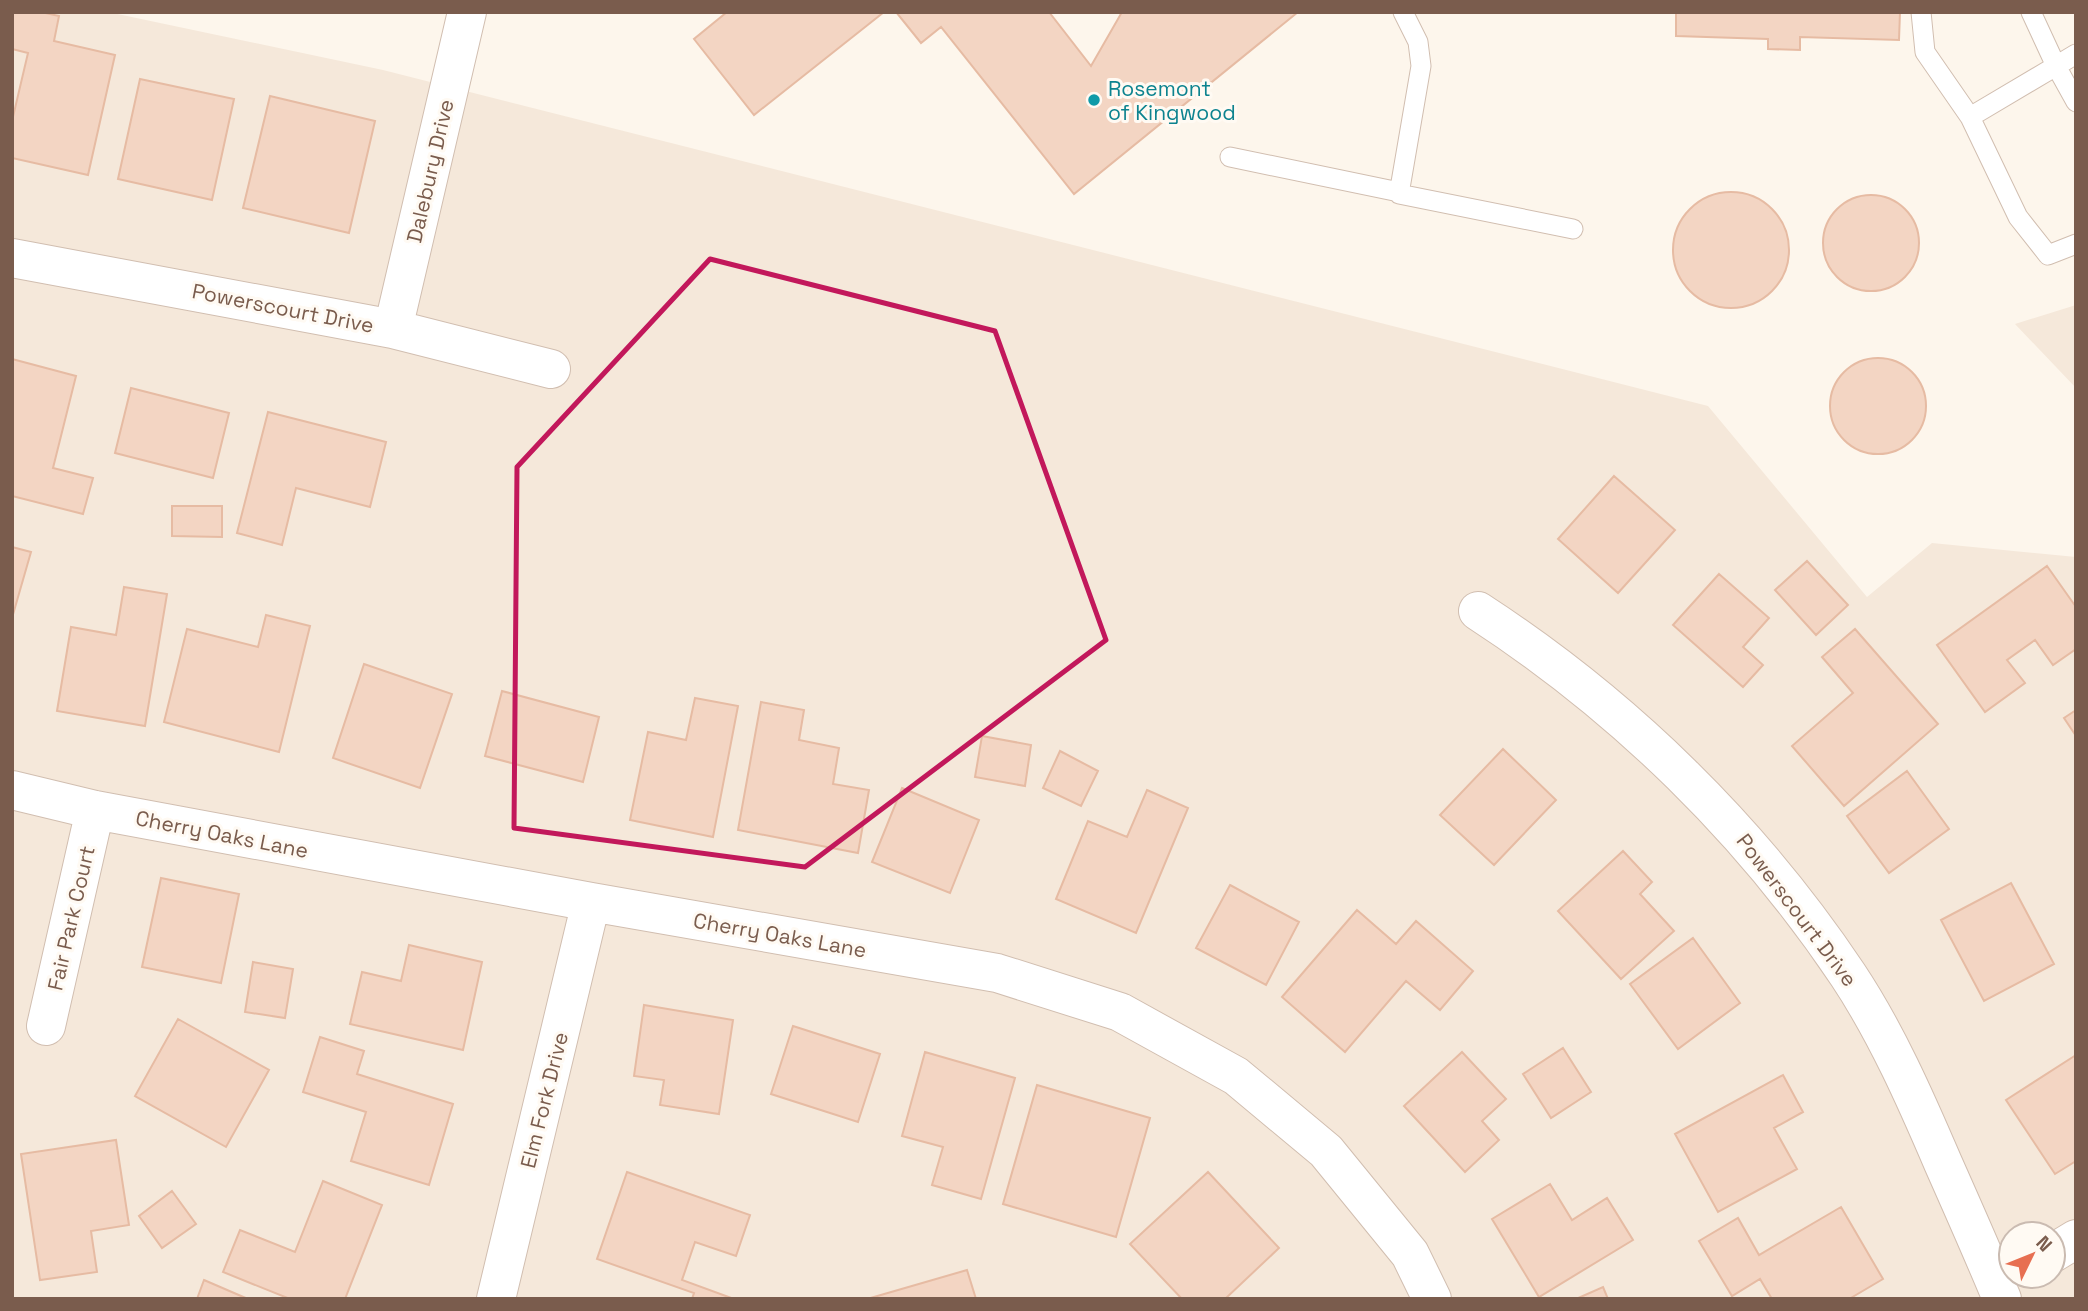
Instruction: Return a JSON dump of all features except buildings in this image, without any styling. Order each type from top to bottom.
[{"type":"street","name":"Dalebury Drive","points":[[393,329],[467,12]]},
{"type":"street","name":"Powerscourt Drive","points":[[12,258],[393,329],[551,369]]},
{"type":"street","name":"Powerscourt Drive","points":[[1478,611],[1533,647],[1602,703],[1689,781],[1734,826],[1776,875],[1849,976],[1908,1080],[1997,1288]]},
{"type":"street","name":"Cherry Oaks Lane","points":[[12,790],[95,810],[591,902],[997,973],[1120,1012],[1236,1076],[1326,1151],[1410,1254],[1432,1299]]},
{"type":"street","name":"Fair Park Court","points":[[46,1026],[95,810]]},
{"type":"street","name":"Elm Fork Drive","points":[[496,1299],[591,902]]},
{"type":"lane","points":[[1399,192],[1421,66],[1418,42],[1402,12]]},
{"type":"lane","points":[[1921,12],[1926,52],[1970,117],[2018,217],[2048,255],[2076,244]]},
{"type":"lane","points":[[2031,12],[2076,102]]},
{"type":"lane","points":[[1970,117],[2076,54]]},
{"type":"lane","points":[[1230,157],[1573,229]]},
{"type":"highlighted area","points":[[710,259],[995,331],[1106,640],[805,867],[514,828],[517,467]]},
{"type":"shaded area","points":[[12,12],[108,12],[383,70],[1708,406],[1867,597],[1932,543],[2076,557],[2076,1299],[12,1299]]},
{"type":"shaded area","points":[[2076,305],[2076,388],[2015,324]]},
{"type":"place","name":"Rosemont of Kingwood","points":[[1094,100]]}]
